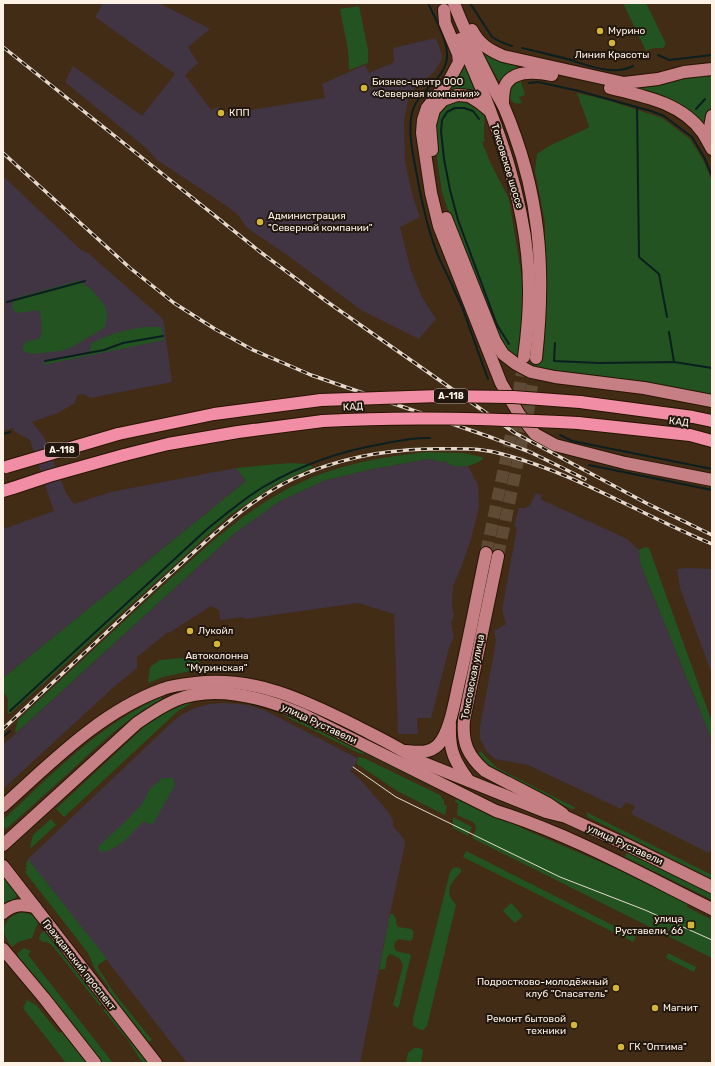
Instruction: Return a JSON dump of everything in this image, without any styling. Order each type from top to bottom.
[{"type":"highway","name":"КАД","points":[[4,467],[118,434],[214,414],[321,400],[439,396],[513,397],[580,402],[693,417],[712,421]]},
{"type":"highway","name":"КАД","points":[[8,489],[49,476],[168,444],[238,432],[323,421],[451,418],[578,423],[690,435],[712,441]]},
{"type":"main road","points":[[455,3],[464,13],[474,33],[482,44],[492,52],[515,59],[624,83],[650,80],[684,72],[712,69]]},
{"type":"main road","name":"Токсовское шоссе","points":[[443,7],[452,19],[483,90],[514,183],[523,224],[530,292],[528,324],[530,357],[540,325],[541,259],[537,222],[527,174],[519,146],[503,105],[459,16],[455,3]]},
{"type":"main road","points":[[443,7],[445,23],[458,54],[459,62],[450,79],[427,108],[423,120],[422,133],[431,193],[439,226],[501,384],[519,414],[535,434],[555,445],[625,463],[712,480]]},
{"type":"main road","points":[[503,105],[506,84],[510,80],[521,74],[531,72],[545,74],[631,93],[671,106],[692,120],[702,132],[712,149]]},
{"type":"main road","points":[[490,111],[469,96],[457,95],[443,100],[434,110],[430,125],[431,147],[439,194],[447,223],[483,314],[495,341],[503,354],[516,364],[531,372],[555,377],[644,388],[712,401]]},
{"type":"main road","points":[[712,116],[710,127],[712,141]]},
{"type":"main road","name":"Токсовская улица","points":[[405,751],[431,751],[439,744],[450,719],[486,553]]},
{"type":"main road","name":"Токсовская улица","points":[[498,556],[464,720],[464,738],[470,754],[478,765],[547,803],[566,817]]},
{"type":"main road","name":"улица Руставели","points":[[3,806],[76,740],[98,724],[143,697],[164,688],[208,681],[253,685],[273,690],[310,703],[405,751],[419,761],[546,812],[566,817],[712,887]]},
{"type":"main road","name":"улица Руставели","points":[[3,845],[137,723],[157,709],[178,699],[203,694],[220,694],[250,697],[286,707],[496,810],[529,821],[616,860],[712,909]]},
{"type":"main road","name":"Токсовская улица","points":[[450,719],[451,749],[460,769],[469,781]]},
{"type":"main road","name":"улица Руставели","points":[[469,781],[482,793],[529,821]]},
{"type":"main road","name":"Гражданский проспект","points":[[3,866],[156,1063]]},
{"type":"main road","points":[[3,913],[13,906],[23,904],[35,907]]},
{"type":"main road","points":[[3,949],[95,1063]]},
{"type":"shaded area","points":[[103,3],[159,3],[210,29],[188,47],[198,63],[185,75],[211,110],[218,107],[227,112],[239,112],[325,98],[322,84],[365,65],[369,73],[394,62],[393,48],[436,38],[442,59],[434,72],[415,88],[408,101],[404,120],[405,161],[412,194],[420,217],[400,227],[411,271],[422,297],[436,319],[419,339],[361,310],[287,255],[247,228],[238,215],[157,160],[146,148],[65,82],[73,66],[142,116],[175,74],[95,17]]},
{"type":"shaded area","points":[[3,176],[81,250],[88,253],[162,318],[164,324],[172,382],[90,398],[84,394],[77,395],[75,403],[58,413],[32,422],[44,437],[66,493],[74,504],[111,492],[236,468],[246,481],[3,678],[3,529],[54,511],[30,440],[15,432],[13,428],[3,431]]},
{"type":"shaded area","points":[[428,459],[441,462],[446,461],[453,466],[468,466],[478,485],[479,507],[471,539],[453,586],[452,606],[454,616],[451,623],[454,637],[449,648],[431,718],[417,718],[418,734],[398,734],[394,614],[358,603],[245,619],[244,617],[220,620],[219,610],[211,606],[169,633],[168,632],[137,657],[137,668],[115,686],[3,789],[3,745],[235,533],[249,522],[280,501],[326,480],[373,469]]},
{"type":"shaded area","points":[[536,493],[542,496],[540,499],[627,539],[639,550],[640,563],[712,740],[712,847],[709,853],[631,814],[635,806],[626,802],[621,809],[528,765],[495,759],[487,752],[480,739],[480,726],[496,640],[494,631],[506,624],[502,610],[517,528],[514,526],[519,508],[525,508],[530,505]]},
{"type":"shaded area","points":[[677,569],[712,569],[712,674],[680,588]]},
{"type":"shaded area","points":[[227,703],[248,705],[264,710],[357,758],[357,762],[350,771],[360,779],[389,813],[393,821],[393,826],[404,839],[405,844],[360,1063],[187,1063],[28,859],[181,715],[195,708],[210,704]]},
{"type":"green space","points":[[623,3],[646,3],[666,44],[663,48],[654,48],[646,51]]},
{"type":"green space","points":[[359,6],[368,50],[368,63],[349,70],[348,50],[340,9]]},
{"type":"green space","points":[[483,53],[513,62],[518,69],[500,83]]},
{"type":"green space","points":[[464,63],[466,63],[477,93],[476,95],[444,92]]},
{"type":"green space","points":[[712,74],[712,103],[704,125],[633,88],[674,79]]},
{"type":"green space","points":[[520,78],[525,95],[519,97],[522,103],[514,103],[511,101],[509,91],[512,84]]},
{"type":"green space","points":[[577,93],[607,100],[662,118],[690,139],[703,160],[712,181],[712,397],[536,370],[510,354],[496,335],[461,249],[442,192],[433,133],[437,112],[444,104],[462,99],[480,107],[483,111],[485,141],[482,142],[491,164],[509,199],[524,291],[520,356],[540,359],[545,326],[545,223],[535,171],[537,154],[549,146],[588,128],[589,126]]},
{"type":"green space","points":[[77,281],[89,288],[104,305],[107,311],[107,316],[104,328],[70,348],[61,351],[31,354],[25,352],[23,350],[23,346],[26,342],[40,338],[42,325],[40,312],[38,310],[18,313],[15,312],[12,307],[13,302],[19,297]]},
{"type":"green space","points":[[144,327],[161,327],[164,340],[43,365],[45,361],[89,353],[92,343],[98,340],[117,333]]},
{"type":"green space","points":[[426,452],[463,453],[482,457],[483,459],[472,465],[465,466],[453,466],[452,464],[449,465],[446,461],[441,462],[428,459],[373,469],[326,480],[280,501],[235,533],[16,733],[15,731],[18,720],[192,559],[246,515],[285,490],[321,474],[350,465],[395,456]]},
{"type":"green space","points":[[290,463],[308,464],[313,467],[275,485],[230,515],[10,714],[8,713],[8,700],[3,692],[3,678],[246,481],[236,468]]},
{"type":"green space","points":[[645,547],[649,548],[712,722],[712,740],[640,563],[639,550]]},
{"type":"green space","points":[[192,657],[198,660],[201,665],[198,665],[195,670],[163,677],[148,683],[150,667],[160,660]]},
{"type":"green space","points":[[161,697],[162,699],[139,713],[107,738],[6,829],[3,825],[3,820],[58,768],[97,736],[117,722],[138,708]]},
{"type":"green space","points":[[190,702],[190,704],[178,711],[64,817],[56,809],[144,727],[166,712]]},
{"type":"green space","points":[[269,708],[293,715],[435,786],[434,788],[365,754],[359,753]]},
{"type":"green space","points":[[481,751],[497,768],[576,808],[572,809],[534,792],[496,771],[477,754]]},
{"type":"green space","points":[[358,757],[364,758],[440,795],[444,801],[444,805],[447,806],[445,815],[399,792],[357,764]]},
{"type":"green space","points":[[162,778],[173,778],[175,785],[153,824],[143,822],[122,843],[108,851],[99,852],[99,846],[142,804],[150,789]]},
{"type":"green space","points":[[458,796],[526,830],[617,869],[688,903],[687,907],[712,920],[712,958],[472,838],[476,826],[473,822],[457,815],[458,803],[455,802],[456,797]]},
{"type":"green space","points":[[586,812],[712,875],[712,879],[588,817]]},
{"type":"green space","points":[[453,817],[472,827],[468,836],[453,828]]},
{"type":"green space","points":[[51,819],[56,825],[31,848],[33,835]]},
{"type":"green space","points":[[466,851],[636,937],[633,942],[463,857]]},
{"type":"green space","points":[[627,852],[712,894],[712,900],[625,857]]},
{"type":"green space","points":[[28,859],[107,959],[98,965],[98,968],[115,994],[152,1040],[149,1042],[107,990],[109,988],[95,969],[88,953],[25,872],[27,870],[25,868],[27,866],[26,864]]},
{"type":"green space","points":[[457,867],[461,869],[461,872],[454,880],[449,890],[449,894],[456,905],[427,1026],[421,1030],[413,1026],[413,1019],[450,872],[453,868]]},
{"type":"green space","points":[[3,876],[17,895],[14,900],[3,906]]},
{"type":"green space","points":[[511,903],[523,916],[515,923],[503,911]]},
{"type":"green space","points":[[21,912],[34,915],[38,922],[32,938],[18,942],[12,947],[4,931],[4,926],[9,918]]},
{"type":"green space","points":[[390,914],[393,914],[398,927],[412,929],[413,934],[411,941],[399,939],[395,942],[394,947],[396,951],[411,955],[398,1008],[393,1005],[403,965],[399,958],[390,954],[387,957],[385,969],[379,970]]},
{"type":"green space","points":[[43,931],[49,935],[103,1004],[100,1006],[52,945],[39,939]]},
{"type":"green space","points":[[24,948],[31,951],[28,955],[113,1063],[101,1063],[19,960],[18,953]]},
{"type":"green space","points":[[668,953],[696,967],[694,972],[666,958]]},
{"type":"green space","points":[[27,1000],[36,1005],[59,1033],[62,1031],[87,1063],[66,1063],[23,1008]]},
{"type":"green space","points":[[106,1008],[149,1063],[141,1061],[128,1040],[103,1010]]},
{"type":"green space","points":[[414,1048],[423,1050],[421,1063],[406,1063],[408,1053]]},
{"type":"waterway","points":[[428,3],[443,36],[447,50],[447,57],[446,64],[442,71],[417,101],[414,107],[411,123],[412,149],[423,207],[432,238],[439,258],[462,307],[488,379]]},
{"type":"waterway","points":[[470,3],[492,37],[512,46]]},
{"type":"waterway","points":[[522,48],[607,70],[625,69],[633,66]]},
{"type":"waterway","points":[[658,55],[669,60],[712,55]]},
{"type":"waterway","points":[[529,83],[538,82],[579,91],[664,116],[692,137],[705,159],[712,176]]},
{"type":"waterway","points":[[696,109],[705,99]]},
{"type":"waterway","points":[[637,107],[639,257],[659,274],[667,317]]},
{"type":"waterway","points":[[479,119],[473,111],[464,108],[455,108],[447,112],[442,120],[441,131],[444,159],[458,220],[497,325],[509,344]]},
{"type":"waterway","points":[[7,302],[85,281]]},
{"type":"waterway","points":[[669,332],[674,362]]},
{"type":"waterway","points":[[45,361],[104,350],[123,343],[163,336]]},
{"type":"waterway","points":[[555,343],[554,361],[599,363],[674,362],[712,368]]},
{"type":"waterway","points":[[3,434],[10,432]]},
{"type":"waterway","points":[[560,435],[572,441],[712,469]]},
{"type":"waterway","points":[[10,711],[206,530],[257,491],[279,478],[307,465],[336,455],[400,441],[430,438]]},
{"type":"waterway","points":[[589,465],[712,490]]},
{"type":"waterway","points":[[3,737],[10,731]]},
{"type":"tunnel","points":[[486,553],[516,411],[524,358]]},
{"type":"tunnel","points":[[498,556],[528,413],[536,358]]},
{"type":"tram line","points":[[353,767],[396,797],[560,877],[645,910],[712,940]]},
{"type":"railway","points":[[3,47],[259,251],[326,301],[515,433],[646,503],[712,535]]},
{"type":"railway","points":[[3,153],[130,268],[174,303],[215,329],[253,350],[311,375],[530,452],[585,479]]},
{"type":"railway","points":[[3,729],[202,545],[246,508],[278,487],[295,478],[311,471],[344,461],[394,451],[428,449],[481,450],[498,453],[526,461],[580,482],[712,544]]},
{"type":"place","name":"Мурино","points":[[600,31]]},
{"type":"place","name":"Линия Красоты","points":[[612,43]]},
{"type":"place","name":"Бизнес-центр ООО «Северная компания»","points":[[364,88]]},
{"type":"place","name":"КПП","points":[[221,113]]},
{"type":"place","name":"Администрация \"Северной компании\"","points":[[260,222]]},
{"type":"place","name":"Лукойл","points":[[190,631]]},
{"type":"place","name":"Автоколонна \"Муринская\"","points":[[217,644]]},
{"type":"place","name":"улица Руставели, 66","points":[[691,925]]},
{"type":"place","name":"Подростково-молодёжный клуб \"Спасатель\"","points":[[616,988]]},
{"type":"place","name":"Магнит","points":[[655,1008]]},
{"type":"place","name":"Ремонт бытовой техники","points":[[574,1025]]},
{"type":"place","name":"ГК \"Оптима\"","points":[[621,1047]]}]
